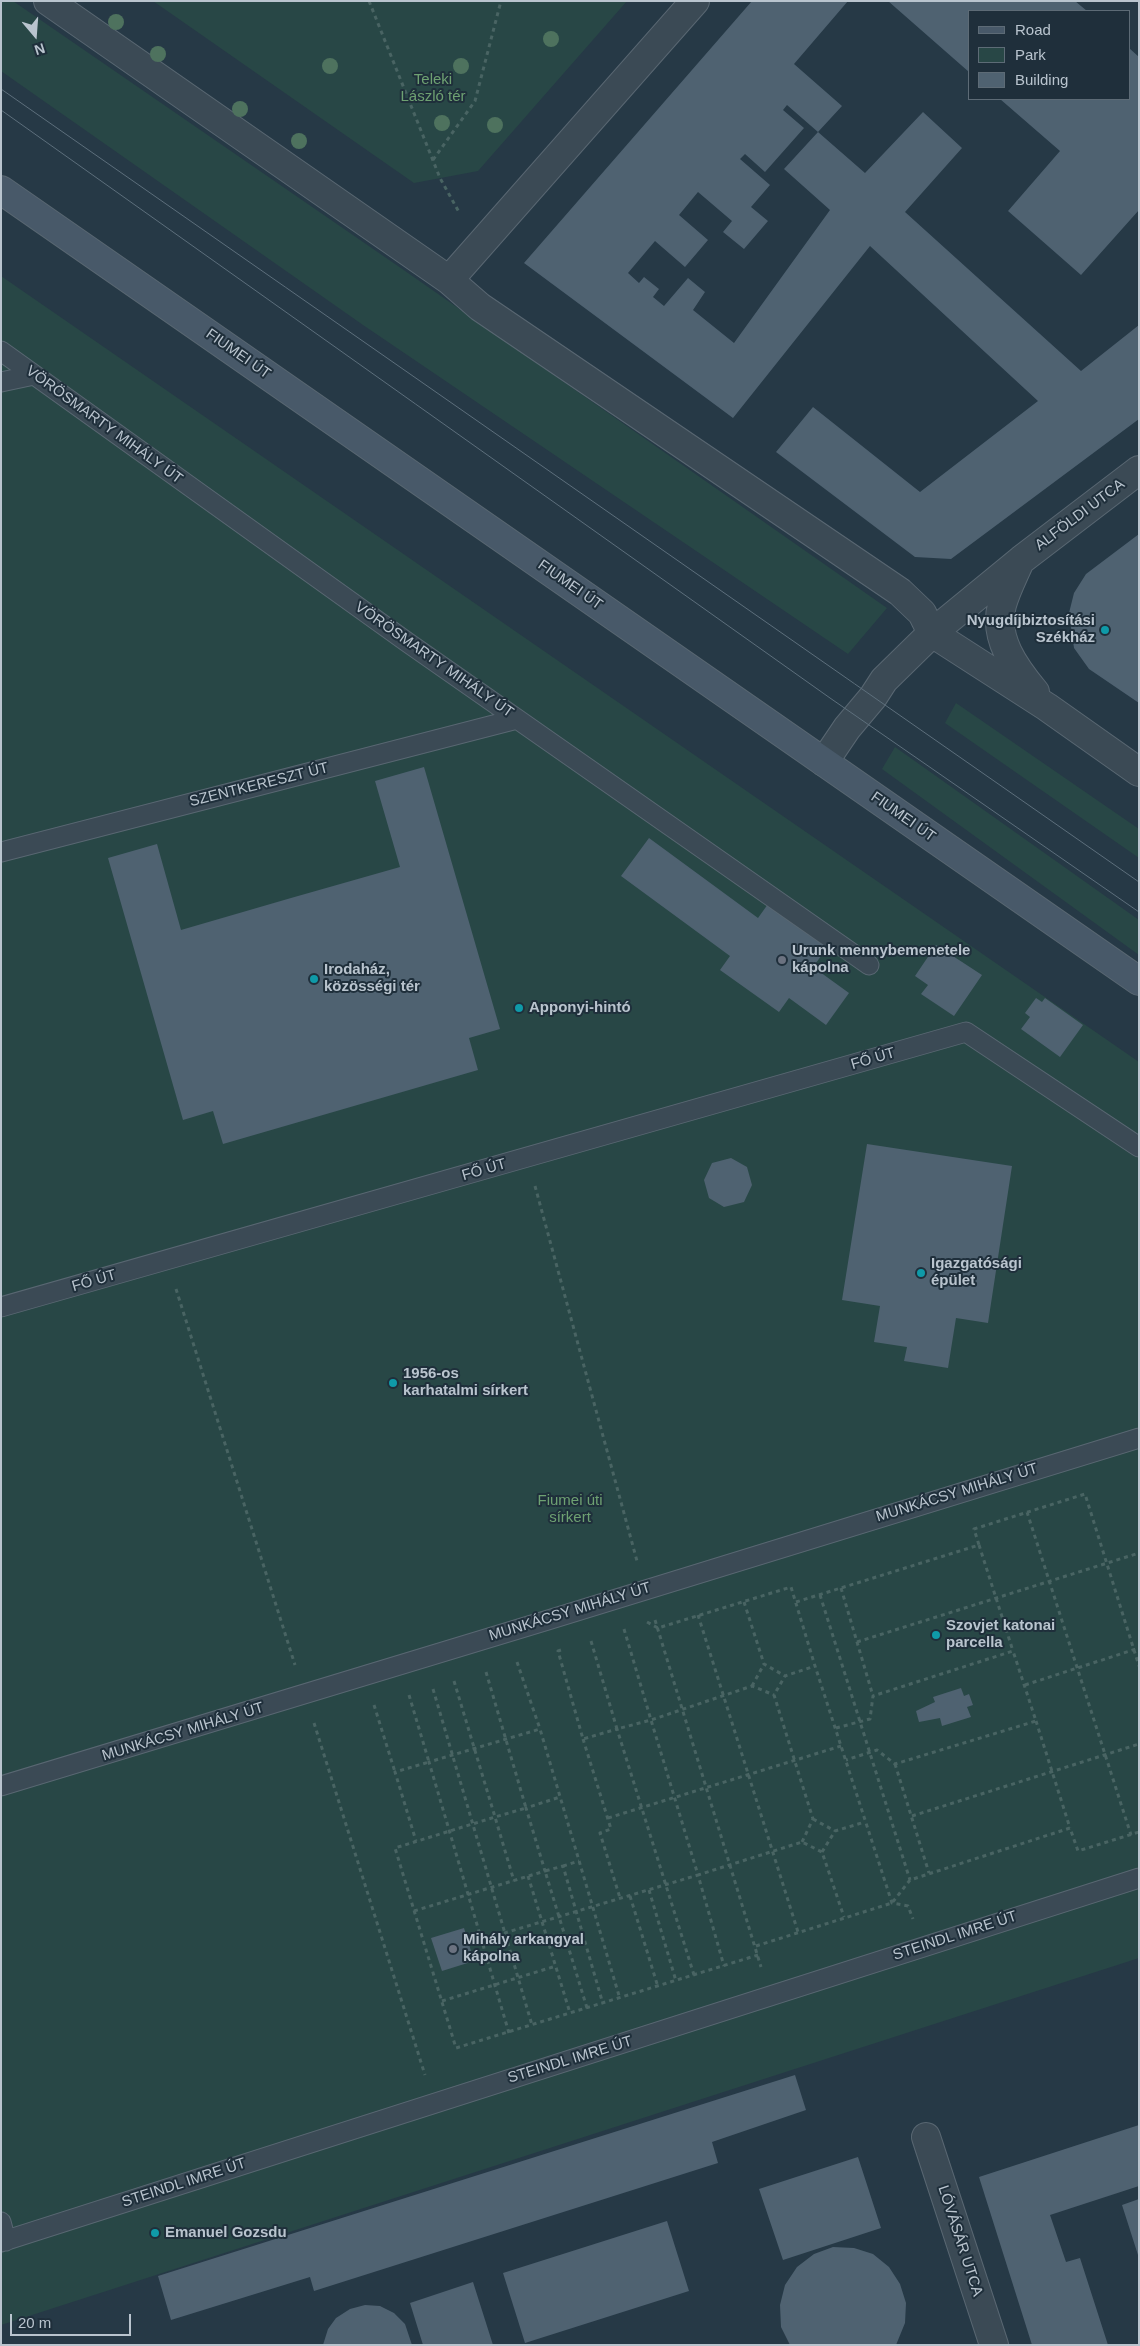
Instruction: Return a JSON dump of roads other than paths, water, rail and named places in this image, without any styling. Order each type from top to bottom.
[{"type":"main road","name":"FIUMEI ÚT","points":[[1,190],[1139,982]]},
{"type":"street","points":[[48,1],[449,280],[480,307],[900,592],[922,613],[932,633],[1047,707],[1139,772]]},
{"type":"street","points":[[449,280],[696,1]]},
{"type":"street","name":"ALFÖLDI UTCA","points":[[824,762],[847,728],[873,697],[884,680],[932,633],[1021,560],[1139,470]]},
{"type":"street","name":"ALFÖLDI UTCA","points":[[1021,560],[1002,605],[1000,628],[1006,649],[1020,674],[1047,707]]},
{"type":"street","name":"LÓVÁSÁR UTCA","points":[[926,2137],[994,2345]]},
{"type":"lane","name":"VÖRÖSMARTY MIHÁLY ÚT","points":[[1,351],[517,719],[869,965]]},
{"type":"lane","points":[[1,382],[34,375]]},
{"type":"lane","name":"SZENTKERESZT ÚT","points":[[1,852],[517,719]]},
{"type":"lane","name":"FŐ ÚT","points":[[1,1307],[966,1032],[1139,1147]]},
{"type":"lane","name":"MUNKÁCSY MIHÁLY ÚT","points":[[1,1786],[314,1692],[1139,1438]]},
{"type":"lane","name":"STEINDL IMRE ÚT","points":[[4,2242],[922,1946],[1139,1878]]},
{"type":"lane","points":[[1,2222],[4,2242]]},
{"type":"tram line","points":[[1,89],[1139,882]]},
{"type":"tram line","points":[[1,110],[830,698],[1139,912]]},
{"type":"place","name":"Nyugdíjbiztosítási Székház","points":[[1105,630]]},
{"type":"place","name":"Urunk mennybemenetele kápolna","points":[[782,960]]},
{"type":"place","name":"Irodaház, közösségi tér","points":[[314,979]]},
{"type":"place","name":"Apponyi-hintó","points":[[519,1008]]},
{"type":"place","name":"Igazgatósági épület","points":[[921,1273]]},
{"type":"place","name":"1956-os karhatalmi sírkert","points":[[393,1383]]},
{"type":"place","name":"Szovjet katonai parcella","points":[[936,1635]]},
{"type":"place","name":"Mihály arkangyal kápolna","points":[[453,1949]]},
{"type":"place","name":"Emanuel Gozsdu","points":[[155,2233]]},
{"type":"park label","name":"Teleki László tér","points":[[433,88]]},
{"type":"park label","name":"Fiumei úti sírkert","points":[[570,1510]]}]
